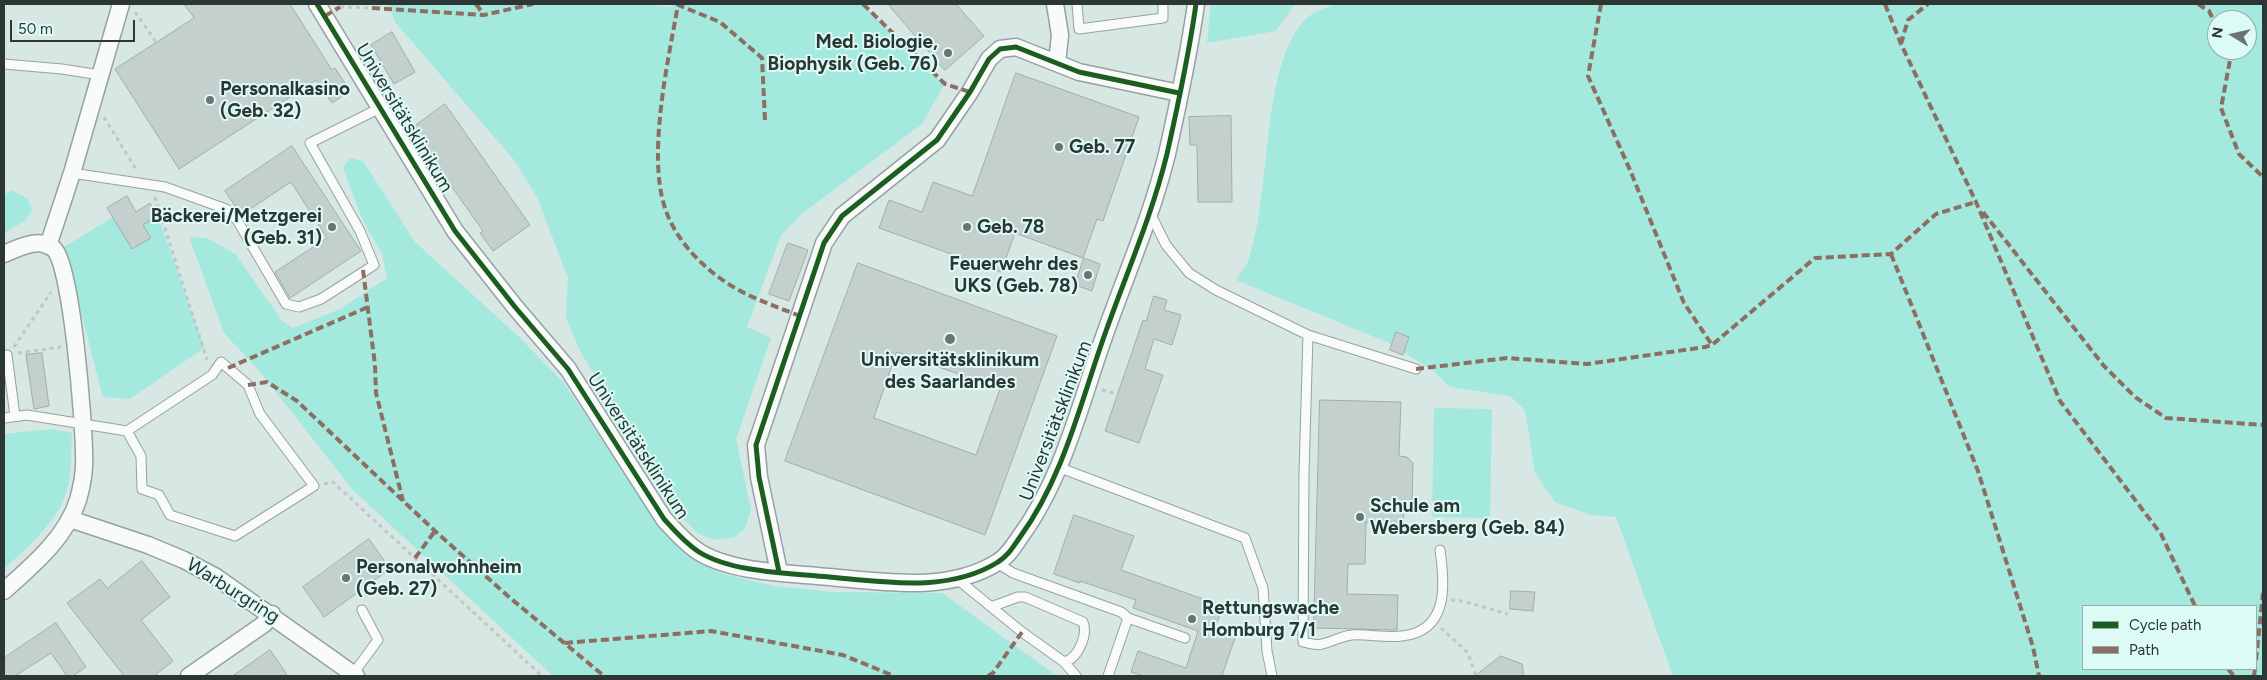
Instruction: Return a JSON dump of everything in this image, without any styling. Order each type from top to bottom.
[{"type":"street","points":[[48,246],[72,173],[121,4]]},
{"type":"street","name":"Universitätsklinikum","points":[[316,4],[455,231],[515,307],[568,369],[664,519],[682,539],[699,552],[738,566],[779,572],[899,582],[962,583],[1008,555],[1036,516],[1058,468],[1150,213],[1166,154],[1196,4]]},
{"type":"street","points":[[1055,4],[1060,35],[1057,63]]},
{"type":"street","points":[[779,572],[759,477],[756,445],[824,243],[842,216],[937,140],[970,92],[989,59],[1000,49],[1016,47],[1079,72],[1179,93]]},
{"type":"street","points":[[4,254],[31,244],[48,246],[54,249],[61,259],[65,271],[74,345],[84,457],[83,478],[78,501],[70,519],[36,562],[4,591]]},
{"type":"street","name":"Warburgring","points":[[70,519],[184,560],[216,576],[272,614],[354,675]]},
{"type":"street","points":[[189,676],[264,624],[272,614]]},
{"type":"lane","points":[[1077,4],[1079,29],[1163,18],[1163,4]]},
{"type":"lane","points":[[4,64],[62,69],[100,75]]},
{"type":"lane","points":[[72,173],[148,184],[201,198],[226,209],[238,220],[286,304],[299,307],[321,299],[374,265],[360,231],[310,144],[380,108]]},
{"type":"lane","points":[[1150,213],[1166,245],[1189,273],[1216,290],[1308,335],[1416,369]]},
{"type":"lane","points":[[1308,335],[1304,473],[1303,642],[1321,645],[1349,635],[1402,636],[1414,633],[1432,620],[1443,599],[1440,550]]},
{"type":"lane","points":[[7,355],[15,416]]},
{"type":"lane","points":[[4,418],[27,415],[127,431],[212,375],[221,362],[248,385],[260,414],[314,486],[235,536],[170,515],[159,495],[142,489],[141,456],[127,431]]},
{"type":"lane","points":[[1058,468],[1245,538],[1263,588],[1267,651],[1272,676]]},
{"type":"lane","points":[[997,563],[1013,573],[1121,612],[1128,618],[1185,638]]},
{"type":"lane","points":[[962,583],[990,607],[1064,662],[1076,676]]},
{"type":"lane","points":[[990,607],[1018,597],[1025,597],[1083,622],[1084,633],[1075,656],[1071,660],[1064,662]]},
{"type":"lane","points":[[354,675],[378,640],[362,610]]},
{"type":"lane","points":[[1108,676],[1128,618]]},
{"type":"path","points":[[130,4],[156,42]]},
{"type":"path","points":[[340,7],[372,8]]},
{"type":"path","points":[[93,99],[148,184],[212,375]]},
{"type":"path","points":[[7,355],[22,337],[65,271]]},
{"type":"path","points":[[7,355],[74,345]]},
{"type":"path","points":[[333,482],[542,676]]},
{"type":"path","points":[[1443,599],[1463,601],[1508,614]]},
{"type":"path","points":[[1432,620],[1468,653],[1476,676]]},
{"type":"green space","points":[[389,4],[643,4],[669,7],[675,4],[862,4],[944,85],[922,124],[803,213],[781,235],[747,327],[771,338],[736,439],[751,510],[745,528],[735,537],[715,540],[699,534],[679,515],[579,349],[566,318],[568,278],[537,197],[514,160],[395,22]]},
{"type":"green space","points":[[1211,4],[1295,4],[1276,31],[1207,43]]},
{"type":"green space","points":[[1338,4],[2263,4],[2263,676],[1673,676],[1616,517],[1590,515],[1555,502],[1535,473],[1525,410],[1510,396],[1450,387],[1435,372],[1389,343],[1236,280],[1247,263],[1255,234],[1261,203],[1274,97],[1281,65],[1292,38],[1307,18],[1318,11]]},
{"type":"green space","points":[[350,158],[363,161],[415,242],[518,336],[563,382],[659,524],[682,550],[698,562],[723,574],[774,586],[834,592],[942,593],[1057,676],[553,676],[352,489],[261,373],[224,333],[189,237],[207,238],[235,254],[283,322],[293,328],[340,309],[387,278],[382,254],[363,221],[343,168]]},
{"type":"green space","points":[[11,190],[27,198],[33,210],[23,222],[4,233],[4,195]]},
{"type":"green space","points":[[158,216],[204,348],[130,399],[103,397],[64,247],[113,217],[133,249],[151,238],[143,225]]},
{"type":"green space","points":[[1434,408],[1492,409],[1490,518],[1432,517]]},
{"type":"green space","points":[[52,429],[72,433],[71,469],[66,493],[53,518],[35,540],[4,569],[4,434]]},
{"type":"building","name":"Personalkasino (Geb. 32)","points":[[184,4],[290,4],[332,70],[335,68],[350,91],[332,103],[316,80],[179,169],[115,69],[194,18]]},
{"type":"building","name":"Med. Biologie, Biophysik (Geb. 76)","points":[[888,4],[956,4],[984,36],[945,70]]},
{"type":"building","points":[[392,32],[415,72],[394,84],[371,45]]},
{"type":"building","points":[[1016,73],[1139,117],[1103,221],[1097,219],[1083,258],[1015,233],[1001,272],[879,228],[889,200],[922,212],[933,182],[972,196]]},
{"type":"building","points":[[445,104],[530,225],[493,251],[480,233],[483,231],[411,129]]},
{"type":"building","points":[[1231,116],[1232,202],[1198,202],[1197,145],[1190,145],[1189,117]]},
{"type":"building","name":"Bäckerei/Metzgerei (Geb. 31)","points":[[292,146],[361,251],[290,298],[275,272],[327,238],[291,182],[241,215],[225,191]]},
{"type":"building","points":[[127,196],[136,212],[150,203],[158,216],[143,225],[151,238],[132,249],[107,208]]},
{"type":"building","points":[[788,243],[808,250],[789,301],[769,294]]},
{"type":"building","name":"Feuerwehr des UKS (Geb. 78)","points":[[1084,258],[1100,264],[1092,291],[1075,285]]},
{"type":"building","points":[[858,263],[1057,336],[985,535],[785,461]],"holes":[[[897,352],[1000,389],[976,455],[874,418]]]},
{"type":"building","points":[[1154,296],[1167,300],[1164,310],[1181,315],[1172,345],[1154,339],[1145,369],[1163,375],[1139,443],[1105,431],[1143,320],[1146,321]]},
{"type":"building","points":[[1396,332],[1409,337],[1403,355],[1390,350]]},
{"type":"building","points":[[42,353],[49,406],[34,409],[26,355]]},
{"type":"building","name":"Schule am Webersberg (Geb. 84)","points":[[1320,400],[1401,402],[1399,456],[1407,457],[1413,463],[1412,505],[1404,512],[1403,523],[1366,522],[1365,564],[1348,564],[1347,594],[1398,595],[1397,630],[1314,628]]},
{"type":"building","points":[[1074,515],[1134,536],[1121,570],[1223,606],[1214,631],[1235,638],[1222,676],[1144,676],[1131,672],[1138,651],[1186,668],[1198,631],[1133,608],[1136,600],[1054,574]]},
{"type":"building","name":"Personalwohnheim (Geb. 27)","points":[[369,539],[390,569],[324,617],[303,587]]},
{"type":"building","points":[[142,561],[170,597],[141,620],[173,661],[154,676],[124,676],[67,603],[100,579],[107,588]]},
{"type":"building","points":[[1511,591],[1535,592],[1533,611],[1510,609]]},
{"type":"building","points":[[56,623],[86,667],[73,676],[67,676],[51,653],[15,676],[4,676],[4,658]]},
{"type":"building","points":[[270,650],[288,676],[233,676]]},
{"type":"building","points":[[1501,656],[1522,664],[1524,676],[1475,676]]},
{"type":"marked path","points":[[476,4],[484,15]]},
{"type":"marked path","points":[[372,8],[484,15],[533,4]]},
{"type":"marked path","points":[[863,4],[945,84],[970,92]]},
{"type":"marked path","points":[[1601,4],[1588,76],[1630,170],[1684,303],[1712,345]]},
{"type":"marked path","points":[[1885,4],[1901,44],[1976,202],[2060,401],[2161,534],[2195,605]]},
{"type":"marked path","points":[[1901,44],[1908,20],[1928,4]]},
{"type":"marked path","points":[[2198,4],[2207,10]]},
{"type":"marked path","points":[[765,120],[762,58],[720,22],[678,5],[661,107],[659,135],[658,161],[660,186],[669,219],[690,251],[717,276],[745,293],[800,316]]},
{"type":"marked path","points":[[325,16],[340,7]]},
{"type":"marked path","points":[[2230,60],[2221,108],[2239,154],[2263,177]]},
{"type":"marked path","points":[[1416,369],[1507,358],[1587,364],[1712,345],[1815,258],[1891,254],[1936,214],[1976,202]]},
{"type":"marked path","points":[[1983,212],[2104,366],[2135,397],[2166,418],[2263,425]]},
{"type":"marked path","points":[[1891,254],[1978,471],[2033,647],[2039,676]]},
{"type":"marked path","points":[[363,270],[375,365],[376,393],[403,501]]},
{"type":"marked path","points":[[228,368],[368,307]]},
{"type":"marked path","points":[[248,385],[267,382],[297,401],[435,531],[509,597],[604,676]]},
{"type":"marked path","points":[[415,558],[435,531]]},
{"type":"marked path","points":[[2257,650],[2263,593]]},
{"type":"marked path","points":[[565,643],[711,631],[843,655],[894,676]]},
{"type":"marked path","points":[[988,676],[993,673],[1022,632]]},
{"type":"marked path","points":[[2229,670],[2234,676]]},
{"type":"marked path","points":[[2254,676],[2255,670]]},
{"type":"cycle path","points":[[317,4],[455,231],[515,307],[568,369],[664,519],[680,537],[699,552],[713,559],[745,568],[894,583],[937,582],[979,572],[1002,560],[1035,514],[1060,464],[1161,177],[1183,79],[1196,4]]},
{"type":"cycle path","points":[[779,572],[759,477],[756,445],[824,243],[842,216],[937,140],[970,92],[989,59],[1000,49],[1016,47],[1079,72],[1179,93]]},
{"type":"place","name":"Med. Biologie, Biophysik (Geb. 76)","points":[[948,53]]},
{"type":"place","name":"Personalkasino (Geb. 32)","points":[[210,100]]},
{"type":"place","name":"Geb. 77","points":[[1059,147]]},
{"type":"place","name":"Bäckerei/Metzgerei (Geb. 31)","points":[[332,227]]},
{"type":"place","name":"Geb. 78","points":[[967,227]]},
{"type":"place","name":"Feuerwehr des UKS (Geb. 78)","points":[[1088,275]]},
{"type":"place","name":"Universitätsklinikum des Saarlandes","points":[[950,339]]},
{"type":"place","name":"Schule am Webersberg (Geb. 84)","points":[[1360,517]]},
{"type":"place","name":"Personalwohnheim (Geb. 27)","points":[[346,578]]},
{"type":"place","name":"Rettungswache Homburg 7/1","points":[[1192,619]]}]
